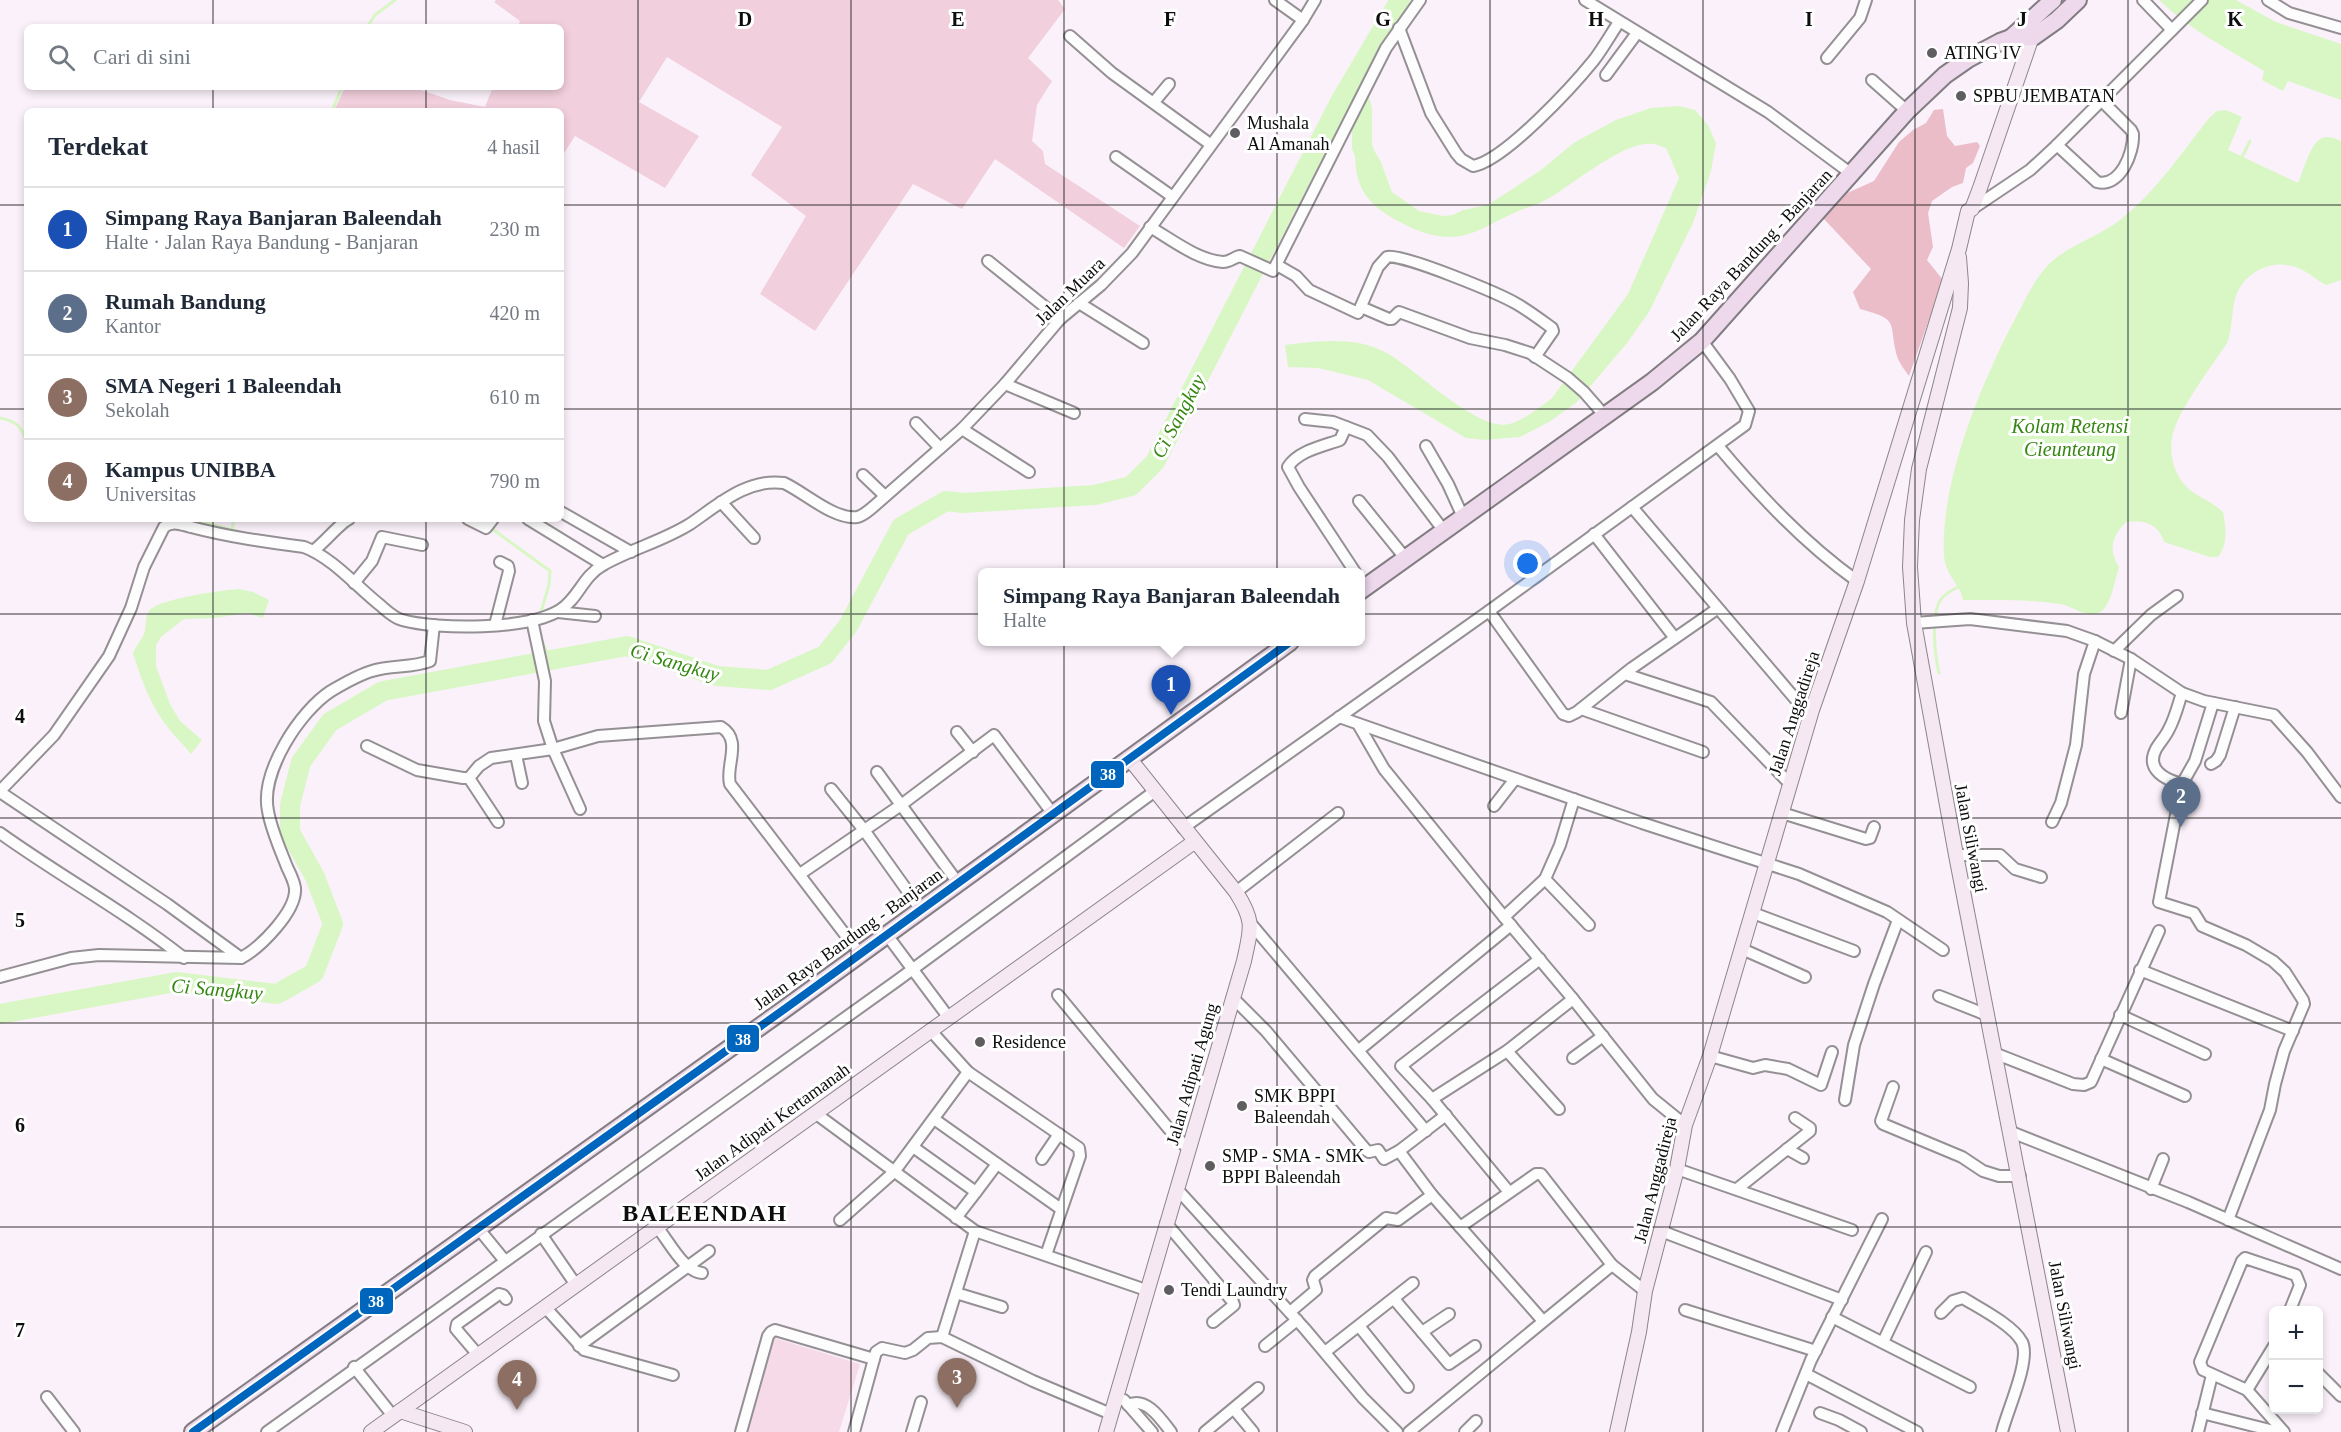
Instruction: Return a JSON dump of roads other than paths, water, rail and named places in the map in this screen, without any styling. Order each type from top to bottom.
[{"type":"main road","name":"Jalan Raya Bandung - Banjaran","points":[[1365,584],[1406,559],[1605,416],[1652,382],[1702,341],[1907,111],[1955,68],[2011,38],[2053,0]]},
{"type":"main road","points":[[2033,37],[2079,0]]},
{"type":"main road","name":"Jalan Anggadireja","points":[[1617,1432],[1640,1332],[1646,1290],[1677,1169],[1679,1121],[1710,1056],[1812,710],[1857,581],[1959,249],[1968,211],[1972,209],[2033,37],[2037,15]]},
{"type":"main road","name":"Jalan Raya Bandung - Banjaran","points":[[2011,38],[2033,37]]},
{"type":"main road","name":"Jalan Siliwangi","points":[[1959,249],[1960,308],[1919,469],[1912,520],[1910,567],[1914,623],[1956,855],[2068,1432]]},
{"type":"main road","name":"Jalan Raya Bandung - Banjaran","points":[[193,1432],[958,884],[1284,646]]},
{"type":"main road","points":[[1129,758],[1236,892],[1247,910],[1252,925]]},
{"type":"main road","name":"Jalan Adipati Kertamanah","points":[[371,1432],[1194,842]]},
{"type":"main road","name":"Jalan Adipati Agung","points":[[1106,1432],[1233,998],[1252,925]]},
{"type":"main road","points":[[396,1414],[465,1432]]},
{"type":"street","points":[[1275,0],[1303,20]]},
{"type":"street","name":"Jalan Muara","points":[[721,502],[749,487],[765,483],[784,483],[822,506],[847,517],[859,517],[885,496],[962,429],[1005,384],[1060,320],[1132,253],[1303,20],[1315,0]]},
{"type":"street","points":[[1273,268],[1386,48],[1420,0]]},
{"type":"street","points":[[1827,58],[1860,18],[1866,0]]},
{"type":"street","points":[[2143,0],[2175,26]]},
{"type":"street","points":[[1972,209],[2030,170],[2202,0]]},
{"type":"street","points":[[2268,0],[2289,13],[2341,28]]},
{"type":"street","points":[[1588,1],[1768,112],[1852,175]]},
{"type":"street","points":[[1399,28],[1431,113],[1456,153],[1473,166],[1483,164],[1513,144],[1594,60],[1619,22]]},
{"type":"street","points":[[1606,75],[1637,33]]},
{"type":"street","points":[[1070,36],[1112,73],[1210,144]]},
{"type":"street","points":[[1872,80],[1907,111]]},
{"type":"street","points":[[1154,102],[1169,84]]},
{"type":"street","points":[[2057,145],[2097,182],[2108,183],[2117,176],[2126,164],[2133,134],[2102,101]]},
{"type":"street","points":[[1116,157],[1173,198]]},
{"type":"street","points":[[1150,227],[1194,253],[1222,262],[1240,256],[1296,276],[1309,290],[1358,313],[1382,262],[1389,256],[1399,257],[1516,303],[1552,328],[1553,331],[1535,357]]},
{"type":"street","points":[[988,261],[1060,320]]},
{"type":"street","points":[[1079,303],[1143,343]]},
{"type":"street","points":[[1360,307],[1389,319],[1399,312],[1470,338],[1524,351],[1568,378],[1605,416]]},
{"type":"street","points":[[1183,828],[1489,611],[1745,425],[1749,411],[1702,341]]},
{"type":"street","points":[[1005,384],[1074,413]]},
{"type":"street","points":[[1305,419],[1333,422],[1370,438],[1388,457],[1444,531]]},
{"type":"street","points":[[916,423],[940,448]]},
{"type":"street","points":[[1346,427],[1340,440],[1319,447],[1296,459],[1288,467],[1352,568]]},
{"type":"street","points":[[962,429],[1029,472]]},
{"type":"street","points":[[1426,446],[1448,484],[1463,517]]},
{"type":"street","points":[[1718,446],[1762,498],[1819,552],[1857,581]]},
{"type":"street","points":[[863,475],[885,496]]},
{"type":"street","points":[[1359,501],[1406,559]]},
{"type":"street","points":[[241,958],[167,904],[0,792],[54,735],[109,656],[131,608],[144,567],[164,527],[176,523],[226,537],[304,547],[313,551],[397,619],[434,625],[469,627],[533,624],[558,612],[568,604],[586,577],[603,566],[689,524],[721,502],[754,538]]},
{"type":"street","points":[[1632,507],[1797,701],[1812,710]]},
{"type":"street","points":[[564,514],[631,552]]},
{"type":"street","points":[[313,551],[343,522]]},
{"type":"street","points":[[474,522],[486,528],[491,522]]},
{"type":"street","points":[[533,522],[603,566]]},
{"type":"street","points":[[1594,534],[1674,637]]},
{"type":"street","points":[[354,583],[372,561],[382,537],[422,545]]},
{"type":"street","points":[[495,625],[509,568],[500,562]]},
{"type":"street","points":[[2114,651],[2151,615],[2177,596]]},
{"type":"street","points":[[1489,611],[1563,714],[1572,715],[1674,637],[1717,609]]},
{"type":"street","points":[[558,612],[595,616]]},
{"type":"street","points":[[1914,623],[1970,620],[2067,631],[2095,641],[2131,659],[2182,693],[2213,703],[2274,715],[2307,752],[2341,797]]},
{"type":"street","points":[[533,624],[545,681],[544,721],[553,749],[580,810]]},
{"type":"street","points":[[0,977],[71,957],[109,955],[241,958],[274,930],[294,898],[293,882],[268,812],[266,800],[273,772],[288,739],[312,707],[330,692],[348,682],[372,670],[430,661],[434,625]]},
{"type":"street","points":[[2052,822],[2061,803],[2076,745],[2084,674],[2095,641]]},
{"type":"street","points":[[2121,713],[2131,659]]},
{"type":"street","points":[[1625,674],[1711,702],[1790,784]]},
{"type":"street","points":[[2182,693],[2169,730],[2154,754],[2155,767],[2159,775],[2182,784]]},
{"type":"street","points":[[2213,703],[2194,761],[2182,784],[2158,903],[2194,913],[2202,926],[2246,945],[2273,961],[2285,972],[2303,1000],[2303,1010],[2284,1051],[2270,1110],[2228,1220]]},
{"type":"street","points":[[2211,764],[2220,755],[2235,708]]},
{"type":"street","points":[[1581,709],[1703,752]]},
{"type":"street","points":[[1339,717],[1515,779],[1799,874],[1887,912],[1943,950]]},
{"type":"street","points":[[1358,724],[1384,770],[1653,1099],[1679,1121]]},
{"type":"street","points":[[469,778],[479,766],[491,758],[553,749],[597,736],[712,726],[723,728],[727,732],[733,751],[729,773],[730,784],[860,954]]},
{"type":"street","points":[[957,732],[973,752]]},
{"type":"street","points":[[800,874],[901,805],[993,736],[996,736],[1053,814]]},
{"type":"street","points":[[367,746],[417,770],[469,778],[498,822]]},
{"type":"street","points":[[516,754],[522,783]]},
{"type":"street","points":[[877,772],[958,884]]},
{"type":"street","points":[[1494,806],[1515,779]]},
{"type":"street","points":[[831,789],[864,830],[921,910]]},
{"type":"street","points":[[267,1432],[912,970],[1155,791]]},
{"type":"street","points":[[1359,1050],[1508,921],[1545,879],[1560,845],[1574,799]]},
{"type":"street","points":[[1236,892],[1338,813]]},
{"type":"street","points":[[1782,813],[1866,839],[1870,838],[1874,827]]},
{"type":"street","points":[[0,833],[47,866],[157,936],[184,958]]},
{"type":"street","points":[[1956,855],[2000,855],[2015,869],[2041,877]]},
{"type":"street","points":[[1545,879],[1589,925]]},
{"type":"street","points":[[1753,913],[1854,951]]},
{"type":"street","points":[[1845,1100],[1854,1045],[1898,920]]},
{"type":"street","points":[[1252,925],[1426,1131]]},
{"type":"street","points":[[1994,1053],[2073,1084],[2084,1085],[2091,1082],[2159,931]]},
{"type":"street","points":[[887,935],[949,1018]]},
{"type":"street","points":[[1742,949],[1805,977]]},
{"type":"street","points":[[1509,1192],[1446,1115],[1401,1066],[1478,1005],[1540,960]]},
{"type":"street","points":[[2140,970],[2293,1031]]},
{"type":"street","points":[[1058,995],[1169,1130],[1189,1150]]},
{"type":"street","points":[[1939,996],[1987,1015]]},
{"type":"street","points":[[1233,998],[1266,1031],[1366,1150],[1370,1152],[1377,1150],[1384,1159],[1399,1151],[1446,1115]]},
{"type":"street","points":[[1432,1099],[1507,1050],[1573,999]]},
{"type":"street","points":[[2120,1015],[2205,1054]]},
{"type":"street","points":[[931,1031],[968,1072],[1079,1148],[1080,1153],[1046,1255]]},
{"type":"street","points":[[1573,1058],[1603,1036]]},
{"type":"street","points":[[1507,1050],[1559,1109]]},
{"type":"street","points":[[1710,1056],[1753,1068],[1765,1065],[1788,1069],[1821,1085],[1832,1052]]},
{"type":"street","points":[[2101,1059],[2186,1096]]},
{"type":"street","points":[[840,1220],[894,1172],[968,1072]]},
{"type":"street","points":[[1893,1087],[1881,1121],[1883,1124],[1962,1157],[1983,1171],[1999,1176],[2020,1176]]},
{"type":"street","points":[[815,1113],[975,1231],[1146,1290]]},
{"type":"street","points":[[1737,1190],[1810,1131],[1810,1128],[1796,1118]]},
{"type":"street","points":[[934,1119],[1061,1209]]},
{"type":"street","points":[[2011,1132],[2228,1220],[2341,1269]]},
{"type":"street","points":[[1042,1159],[1059,1134]]},
{"type":"street","points":[[913,1147],[976,1192]]},
{"type":"street","points":[[1787,1149],[1803,1158]]},
{"type":"street","points":[[1399,1151],[1432,1195],[1543,1321]]},
{"type":"street","points":[[2151,1189],[2163,1159]]},
{"type":"street","points":[[956,1218],[997,1164]]},
{"type":"street","points":[[1677,1169],[1852,1230]]},
{"type":"street","points":[[1460,1227],[1536,1174],[1544,1175],[1612,1265],[1646,1290]]},
{"type":"street","points":[[1177,1189],[1293,1316],[1363,1398],[1397,1432]]},
{"type":"street","points":[[1265,1346],[1316,1290],[1313,1280],[1315,1276],[1386,1218],[1391,1217],[1396,1221],[1400,1219],[1432,1195]]},
{"type":"street","points":[[1782,1432],[1806,1374],[1810,1349],[1832,1317],[1836,1298],[1882,1219]]},
{"type":"street","points":[[1166,1223],[1233,1302],[1234,1305],[1213,1322]]},
{"type":"street","points":[[657,1227],[688,1267],[696,1272],[702,1272]]},
{"type":"street","points":[[478,1228],[505,1261]]},
{"type":"street","points":[[942,1338],[975,1231]]},
{"type":"street","points":[[1661,1232],[1836,1298]]},
{"type":"street","points":[[543,1235],[541,1234],[576,1285]]},
{"type":"street","points":[[579,1347],[709,1251]]},
{"type":"street","points":[[1883,1342],[1926,1252]]},
{"type":"street","points":[[2284,1432],[2247,1390],[2203,1370],[2200,1362],[2245,1258],[2296,1275],[2300,1285],[2292,1306]]},
{"type":"street","points":[[1409,1432],[1612,1265]]},
{"type":"street","points":[[1325,1352],[1413,1283]]},
{"type":"street","points":[[956,1293],[1002,1307]]},
{"type":"street","points":[[480,1356],[456,1329],[457,1324],[499,1294],[506,1299]]},
{"type":"street","points":[[1941,1313],[1953,1301],[1963,1298],[2004,1325],[2021,1340],[2025,1358],[2002,1432]]},
{"type":"street","points":[[1394,1299],[1449,1364],[1475,1346]]},
{"type":"street","points":[[546,1308],[579,1347],[589,1353],[673,1375]]},
{"type":"street","points":[[1685,1310],[1810,1349]]},
{"type":"street","points":[[1422,1332],[1449,1314]]},
{"type":"street","points":[[1832,1317],[1970,1387]]},
{"type":"street","points":[[1359,1326],[1408,1387]]},
{"type":"street","points":[[741,1432],[771,1332],[775,1330],[874,1359]]},
{"type":"street","points":[[854,1432],[876,1352],[882,1348],[905,1353],[913,1350],[928,1338],[942,1338],[1033,1381],[1111,1414]]},
{"type":"street","points":[[2247,1390],[2269,1354]]},
{"type":"street","points":[[355,1369],[354,1367],[396,1414]]},
{"type":"street","points":[[1806,1374],[1917,1432]]},
{"type":"street","points":[[2323,1374],[2341,1385]]},
{"type":"street","points":[[2198,1432],[2212,1375]]},
{"type":"street","points":[[2323,1376],[2341,1396]]},
{"type":"street","points":[[1205,1432],[1258,1388]]},
{"type":"street","points":[[1118,1394],[1152,1432]]},
{"type":"street","points":[[47,1396],[75,1432]]},
{"type":"street","points":[[912,1432],[921,1402]]},
{"type":"street","points":[[1128,1405],[1135,1402],[1149,1406],[1171,1432]]},
{"type":"street","points":[[1234,1410],[1253,1432]]},
{"type":"street","points":[[1820,1413],[1861,1432]]},
{"type":"street","points":[[2202,1413],[2278,1432]]},
{"type":"street","points":[[1465,1432],[1476,1421]]},
{"type":"water","points":[[2159,0],[2236,0],[2276,22],[2341,44],[2341,100],[2288,81],[2283,91],[2262,80],[2264,71],[2196,29]]},
{"type":"water","points":[[1679,106],[1695,110],[1708,125],[1716,143],[1711,171],[1693,223],[1649,312],[1627,343],[1577,402],[1549,422],[1520,437],[1485,440],[1466,438],[1368,380],[1318,368],[1288,367],[1285,345],[1323,341],[1361,344],[1385,352],[1463,409],[1480,418],[1496,424],[1509,424],[1532,413],[1552,398],[1628,294],[1679,178],[1666,148],[1653,144],[1627,149],[1542,202],[1476,231],[1453,237],[1436,236],[1420,231],[1380,210],[1362,189],[1355,163],[1355,152],[1365,143],[1369,143],[1380,160],[1392,192],[1419,211],[1443,216],[1453,215],[1463,210],[1488,205],[1541,170],[1575,142],[1616,120],[1651,108]]},
{"type":"water","name":"Kolam Retensi Cieunteung","points":[[2226,110],[2242,117],[2228,150],[2298,183],[2312,148],[2321,138],[2334,138],[2341,141],[2341,280],[2326,285],[2302,270],[2289,265],[2279,265],[2261,269],[2246,280],[2236,296],[2227,343],[2178,420],[2171,443],[2174,465],[2187,488],[2223,512],[2225,536],[2221,552],[2218,557],[2210,557],[2164,542],[2155,527],[2150,524],[2139,521],[2126,522],[2117,533],[2113,543],[2113,555],[2119,567],[2113,590],[2106,606],[2098,613],[2082,612],[2065,605],[2048,602],[1963,600],[1947,568],[1944,555],[1949,496],[1956,464],[1977,401],[2027,296],[2040,275],[2058,256],[2112,226],[2133,209],[2168,171],[2210,117],[2217,111]]},
{"type":"water","points":[[239,589],[253,592],[269,600],[263,618],[247,613],[215,618],[184,619],[161,637],[156,645],[156,666],[170,704],[180,721],[202,740],[191,754],[157,712],[133,654],[144,634],[147,614],[155,607],[191,596]]},
{"type":"waterway","points":[[369,24],[375,15],[395,0]]},
{"type":"waterway","name":"Ci Sangkuy","points":[[0,1014],[176,982],[277,994],[314,973],[333,924],[315,877],[290,832],[290,805],[301,762],[330,722],[383,691],[627,646],[717,676],[769,680],[825,655],[848,626],[901,527],[946,501],[963,503],[1095,495],[1131,486],[1155,462],[1341,100],[1400,0]]},
{"type":"waterway","points":[[1355,84],[1362,109],[1362,147],[1371,169]]},
{"type":"waterway","points":[[333,108],[341,90]]},
{"type":"waterway","points":[[2242,157],[2250,141]]},
{"type":"waterway","points":[[0,418],[18,426],[24,436]]},
{"type":"waterway","points":[[202,522],[244,533]]},
{"type":"waterway","points":[[232,530],[233,522]]},
{"type":"waterway","points":[[491,528],[550,571],[549,585],[540,615]]},
{"type":"waterway","points":[[1939,673],[1935,645],[1936,613],[1942,598],[1958,587]]},
{"type":"waterway","points":[[540,636],[550,660]]},
{"type":"place","name":"ATING IV","points":[[1932,53]]},
{"type":"place","name":"SPBU JEMBATAN","points":[[1961,96]]},
{"type":"place","name":"Mushala Al Amanah","points":[[1235,133]]},
{"type":"place","name":"Simpang Raya Banjaran Baleendah","points":[[1171,715]]},
{"type":"place","name":"Rumah Bandung","points":[[2181,827]]},
{"type":"place","name":"Residence","points":[[980,1042]]},
{"type":"place","name":"SMK BPPI Baleendah","points":[[1242,1106]]},
{"type":"place","name":"SMP - SMA - SMK BPPI Baleendah","points":[[1210,1166]]},
{"type":"place","name":"Tendi Laundry","points":[[1169,1290]]},
{"type":"place","name":"SMA Negeri 1 Baleendah","points":[[957,1408]]},
{"type":"place","name":"Kampus UNIBBA","points":[[517,1410]]},
{"type":"district","name":"BALEENDAH","points":[[705,1213]]}]
